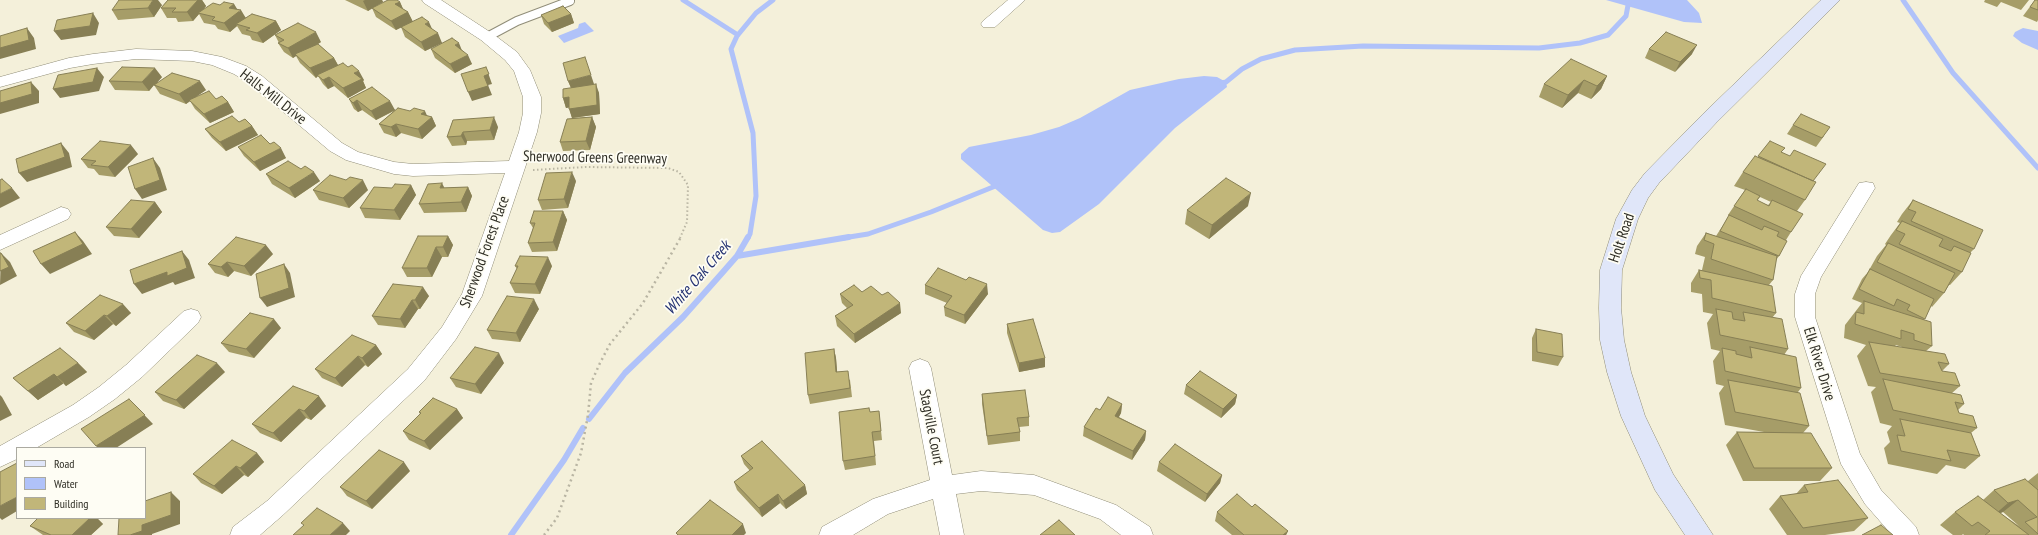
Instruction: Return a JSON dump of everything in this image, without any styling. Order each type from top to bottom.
[{"type":"street","name":"Sherwood Forest Place","points":[[242,535],[275,508],[416,375],[442,343],[472,296],[528,132],[532,112],[532,98],[522,70],[511,56],[487,37],[430,0]]},
{"type":"street","points":[[988,24],[1017,0]]},
{"type":"street","name":"Holt Road","points":[[1700,535],[1664,482],[1633,416],[1619,372],[1612,340],[1610,308],[1611,270],[1614,255],[1626,219],[1639,195],[1652,178],[1710,118],[1831,0]]},
{"type":"street","name":"Halls Mill Drive","points":[[0,82],[69,63],[93,59],[136,54],[192,56],[216,61],[240,70],[256,80],[336,148],[352,156],[394,168],[414,170],[515,167]]},
{"type":"street","name":"Elk River Drive","points":[[1866,188],[1811,276],[1805,294],[1805,317],[1850,457],[1873,497],[1907,535]]},
{"type":"street","points":[[0,243],[61,214]]},
{"type":"street","points":[[18,447],[82,411],[107,393],[134,371],[191,317]]},
{"type":"street","name":"Stagville Court","points":[[920,368],[952,535]]},
{"type":"street","points":[[0,457],[16,448]]},
{"type":"street","points":[[831,535],[882,506],[943,486],[982,481],[1034,485],[1060,493],[1108,512],[1141,535]]},
{"type":"lane","points":[[487,37],[517,21],[570,1]]},
{"type":"path","name":"Sherwood Greens Greenway","points":[[515,167],[524,171],[585,167],[668,168],[679,172],[688,185],[687,222],[678,244],[642,303],[610,344],[591,383],[588,415],[581,453],[557,518],[544,535]]},
{"type":"water","points":[[1606,0],[1687,0],[1699,13],[1702,23],[1684,22]]},
{"type":"water","points":[[585,22],[594,31],[564,43],[558,36],[578,28],[579,24]]},
{"type":"water","points":[[2023,28],[2038,31],[2038,50],[2022,43],[2013,36],[2015,32]]},
{"type":"water","points":[[1204,76],[1217,77],[1226,82],[1227,87],[1175,128],[1099,204],[1060,232],[1052,233],[1043,230],[961,159],[961,154],[969,147],[1031,135],[1059,127],[1080,118],[1130,90],[1179,79]]},
{"type":"building","points":[[119,0],[153,0],[148,8],[112,10]]},
{"type":"building","points":[[168,0],[198,0],[187,12],[172,12],[176,8],[161,8]]},
{"type":"building","points":[[388,0],[397,0],[400,2],[395,4],[408,12],[391,21],[372,8]]},
{"type":"building","points":[[2035,0],[2038,0],[2038,10],[2030,7]]},
{"type":"building","points":[[224,2],[234,4],[229,8],[241,10],[224,23],[212,20],[215,17],[198,13],[213,3],[220,5]]},
{"type":"building","points":[[563,6],[571,14],[548,23],[541,15]]},
{"type":"building","points":[[93,13],[90,26],[54,31],[57,20]]},
{"type":"building","points":[[252,14],[276,21],[257,33],[246,30],[250,28],[236,24]]},
{"type":"building","points":[[422,17],[429,22],[425,24],[438,33],[421,42],[401,27]]},
{"type":"building","points":[[298,23],[316,32],[288,48],[278,43],[284,40],[275,35]]},
{"type":"building","points":[[27,28],[29,40],[0,48],[0,36]]},
{"type":"building","points":[[1666,32],[1697,45],[1680,62],[1649,49]]},
{"type":"building","points":[[452,38],[459,43],[455,45],[468,55],[450,64],[431,49]]},
{"type":"building","points":[[318,44],[334,58],[310,68],[295,54]]},
{"type":"building","points":[[585,57],[591,75],[568,81],[563,63]]},
{"type":"building","points":[[1571,59],[1607,76],[1597,86],[1584,80],[1568,95],[1544,84]]},
{"type":"building","points":[[343,63],[348,67],[352,65],[359,71],[354,73],[362,79],[343,88],[329,77],[323,80],[317,75]]},
{"type":"building","points":[[122,67],[155,68],[142,82],[109,81]]},
{"type":"building","points":[[486,67],[489,74],[484,76],[488,86],[468,92],[461,74]]},
{"type":"building","points":[[97,68],[93,82],[53,89],[58,75]]},
{"type":"building","points":[[172,73],[200,81],[179,94],[154,85]]},
{"type":"building","points":[[31,82],[32,94],[0,103],[0,91]]},
{"type":"building","points":[[596,84],[597,105],[569,109],[569,97],[563,98],[563,89]]},
{"type":"building","points":[[372,87],[390,101],[371,111],[357,100],[353,103],[349,99]]},
{"type":"building","points":[[209,91],[216,99],[222,96],[228,102],[204,114],[189,100]]},
{"type":"building","points":[[398,108],[410,111],[414,108],[425,111],[421,114],[432,117],[418,129],[396,124],[391,127],[379,124]]},
{"type":"building","points":[[1801,114],[1830,127],[1822,138],[1793,125]]},
{"type":"building","points":[[232,116],[239,122],[245,119],[252,126],[220,142],[205,129]]},
{"type":"building","points":[[494,117],[490,130],[463,132],[461,136],[447,137],[453,120]]},
{"type":"building","points":[[592,117],[586,141],[560,142],[567,119]]},
{"type":"building","points":[[261,135],[270,144],[274,142],[281,148],[254,162],[238,147]]},
{"type":"building","points":[[100,141],[131,145],[108,167],[91,165],[96,161],[81,159]]},
{"type":"building","points":[[1770,141],[1785,148],[1781,152],[1790,156],[1794,150],[1826,164],[1813,181],[1758,156]]},
{"type":"building","points":[[61,143],[65,157],[19,173],[16,159]]},
{"type":"building","points":[[1755,156],[1816,182],[1805,200],[1743,172]]},
{"type":"building","points":[[153,158],[160,180],[135,189],[128,167]]},
{"type":"building","points":[[288,161],[301,169],[305,166],[314,172],[289,188],[266,174]]},
{"type":"building","points":[[572,172],[564,199],[538,200],[546,173]]},
{"type":"building","points":[[330,175],[346,180],[350,177],[363,180],[343,198],[313,190]]},
{"type":"building","points":[[1226,178],[1251,193],[1212,225],[1187,210]]},
{"type":"building","points":[[2,179],[12,188],[0,194],[0,180]]},
{"type":"building","points":[[442,183],[440,188],[468,187],[461,202],[419,204],[428,184]]},
{"type":"building","points":[[395,184],[411,185],[394,210],[360,208],[374,187],[392,188]]},
{"type":"building","points":[[1746,189],[1760,196],[1757,200],[1769,206],[1772,200],[1803,214],[1791,232],[1734,206]]},
{"type":"building","points":[[131,200],[155,202],[131,229],[106,227]]},
{"type":"building","points":[[1913,200],[1983,230],[1974,249],[1911,221],[1916,212],[1908,209]]},
{"type":"building","points":[[534,211],[563,211],[553,242],[528,243],[535,223],[530,223]]},
{"type":"building","points":[[1729,215],[1762,230],[1764,226],[1779,232],[1777,236],[1787,241],[1779,256],[1720,231]]},
{"type":"building","points":[[1902,221],[1943,239],[1939,246],[1951,251],[1954,246],[1971,253],[1962,272],[1899,244],[1905,234],[1896,230]]},
{"type":"building","points":[[75,232],[83,244],[41,264],[33,251]]},
{"type":"building","points":[[1706,233],[1777,256],[1773,280],[1711,259],[1714,244],[1704,240]]},
{"type":"building","points":[[418,236],[448,236],[443,247],[436,247],[427,268],[402,268]]},
{"type":"building","points":[[236,237],[266,245],[244,266],[227,262],[221,267],[208,264]]},
{"type":"building","points":[[1888,243],[1955,273],[1944,293],[1877,262]]},
{"type":"building","points":[[182,251],[187,268],[167,276],[167,272],[134,284],[130,270]]},
{"type":"building","points":[[0,253],[9,267],[0,271]]},
{"type":"building","points":[[520,256],[548,257],[535,284],[510,283],[518,266],[515,266]]},
{"type":"building","points":[[284,264],[289,288],[260,298],[256,274]]},
{"type":"building","points":[[938,268],[966,280],[969,277],[987,284],[964,315],[944,307],[952,296],[925,285]]},
{"type":"building","points":[[1870,269],[1934,299],[1925,319],[1907,310],[1910,305],[1897,299],[1894,306],[1859,289]]},
{"type":"building","points":[[1699,270],[1772,286],[1776,313],[1712,298],[1711,280],[1700,278]]},
{"type":"building","points":[[393,284],[423,287],[415,300],[412,300],[400,319],[372,316]]},
{"type":"building","points":[[854,285],[862,292],[871,286],[882,295],[888,292],[900,303],[854,334],[835,316],[853,305],[840,294]]},
{"type":"building","points":[[100,295],[123,304],[107,316],[104,315],[85,331],[66,323]]},
{"type":"building","points":[[507,296],[534,299],[516,333],[487,330]]},
{"type":"building","points":[[1864,301],[1931,322],[1932,346],[1914,340],[1914,334],[1901,330],[1901,339],[1855,324],[1856,312],[1864,314]]},
{"type":"building","points":[[1716,309],[1732,312],[1733,319],[1745,321],[1743,312],[1782,319],[1788,349],[1720,335]]},
{"type":"building","points":[[250,313],[274,319],[246,349],[221,343]]},
{"type":"building","points":[[1033,319],[1045,358],[1019,363],[1007,324]]},
{"type":"building","points":[[1536,329],[1562,334],[1563,357],[1537,352]]},
{"type":"building","points":[[352,335],[376,345],[362,358],[358,356],[335,378],[315,369]]},
{"type":"building","points":[[1869,342],[1945,354],[1949,364],[1938,362],[1942,371],[1955,373],[1960,386],[1880,373]]},
{"type":"building","points":[[475,347],[499,353],[475,384],[450,378]]},
{"type":"building","points":[[1750,347],[1796,357],[1801,388],[1725,371],[1722,348],[1736,351],[1736,354],[1752,358]]},
{"type":"building","points":[[60,348],[78,363],[57,377],[54,374],[28,391],[13,378]]},
{"type":"building","points":[[834,349],[836,372],[848,371],[850,388],[808,395],[805,353]]},
{"type":"building","points":[[197,355],[217,363],[176,400],[155,392]]},
{"type":"building","points":[[1200,371],[1237,395],[1223,409],[1186,385]]},
{"type":"building","points":[[1883,379],[1961,395],[1964,404],[1955,402],[1959,413],[1973,416],[1977,428],[1893,410]]},
{"type":"building","points":[[1728,380],[1800,393],[1809,426],[1735,412]]},
{"type":"building","points":[[293,386],[319,396],[304,411],[299,409],[273,433],[252,424]]},
{"type":"building","points":[[1025,390],[1029,417],[1017,418],[1020,432],[987,436],[982,394]]},
{"type":"building","points":[[1108,397],[1122,404],[1115,416],[1146,431],[1133,451],[1084,427],[1096,408],[1100,410]]},
{"type":"building","points":[[433,398],[457,409],[424,441],[403,431],[421,413],[419,412]]},
{"type":"building","points":[[129,399],[145,415],[96,446],[81,429]]},
{"type":"building","points":[[869,408],[870,412],[879,411],[881,431],[872,432],[875,456],[843,461],[839,412]]},
{"type":"building","points":[[1900,419],[1971,433],[1980,456],[1947,450],[1951,461],[1901,451],[1897,435],[1905,436]]},
{"type":"building","points":[[1737,432],[1811,433],[1832,468],[1754,468]]},
{"type":"building","points":[[232,440],[257,453],[240,468],[236,466],[214,486],[193,474]]},
{"type":"building","points":[[762,441],[805,485],[783,501],[778,494],[759,508],[734,482],[753,468],[741,456]]},
{"type":"building","points":[[1175,444],[1222,475],[1207,494],[1159,462]]},
{"type":"building","points":[[379,450],[404,462],[366,501],[340,487]]},
{"type":"building","points":[[16,464],[16,498],[0,506],[0,472]]},
{"type":"building","points":[[2025,479],[2038,490],[2038,534],[2025,522],[2037,517],[2018,500],[2008,503],[1994,490]]},
{"type":"building","points":[[1838,480],[1868,518],[1803,528],[1780,496],[1808,492],[1804,485]]},
{"type":"building","points":[[171,492],[171,515],[142,525],[142,531],[130,535],[118,535],[119,519],[146,519],[146,501]]},
{"type":"building","points":[[1237,494],[1252,507],[1255,504],[1288,531],[1283,535],[1244,535],[1217,512]]},
{"type":"building","points":[[1978,496],[2029,535],[1985,535],[1990,531],[1978,522],[1972,526],[1955,512]]},
{"type":"building","points":[[710,500],[743,524],[732,535],[678,535],[676,533]]},
{"type":"building","points":[[317,508],[343,523],[330,535],[293,535],[304,525],[301,523]]},
{"type":"building","points":[[37,519],[89,519],[72,535],[51,535],[30,526]]},
{"type":"building","points":[[1059,520],[1075,535],[1040,535]]},
{"type":"building","points":[[1881,525],[1893,535],[1862,535]]},
{"type":"waterway","points":[[683,0],[738,35]]},
{"type":"waterway","name":"White Oak Creek","points":[[738,35],[756,13],[773,0]]},
{"type":"waterway","points":[[1221,83],[1226,82],[1242,69],[1261,59],[1295,50],[1363,46],[1539,48],[1580,43],[1608,35],[1626,16],[1629,0]]},
{"type":"waterway","points":[[1903,0],[1953,73],[2038,168]]},
{"type":"waterway","name":"White Oak Creek","points":[[738,35],[731,49],[753,133],[756,196],[750,234],[748,238]]},
{"type":"waterway","points":[[845,238],[868,234],[931,212],[998,185]]},
{"type":"waterway","name":"White Oak Creek","points":[[737,256],[748,237]]},
{"type":"waterway","points":[[845,238],[849,237]]},
{"type":"waterway","points":[[737,256],[845,238]]},
{"type":"waterway","name":"White Oak Creek","points":[[589,419],[625,373],[683,317],[737,256]]},
{"type":"waterway","name":"White Oak Creek","points":[[511,535],[564,460],[583,428]]}]
